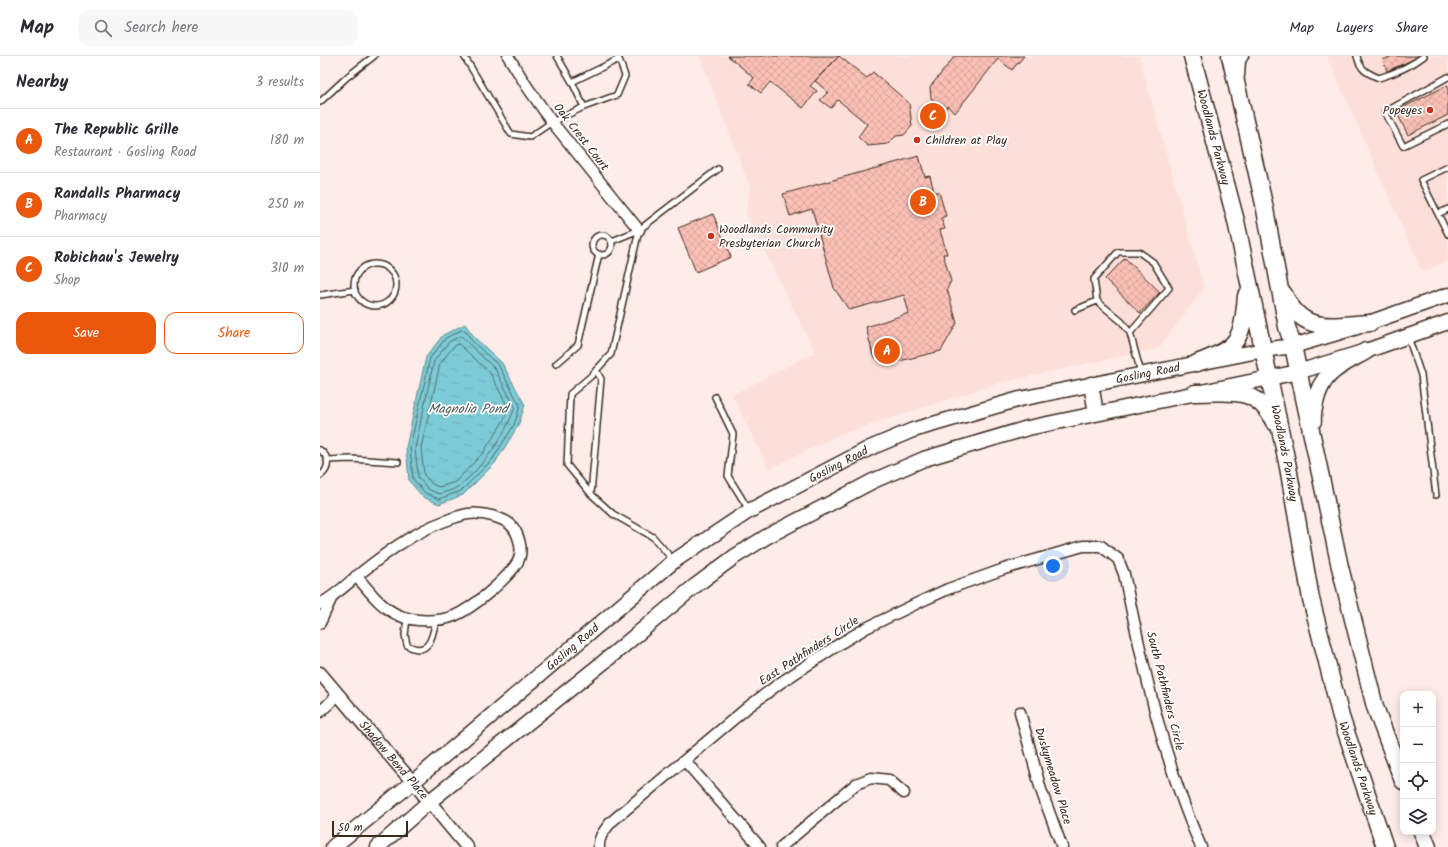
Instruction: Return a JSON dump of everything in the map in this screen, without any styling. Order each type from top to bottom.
[{"type":"main road","name":"Woodlands Parkway","points":[[1192,56],[1236,221],[1262,350],[1288,466],[1311,599],[1341,717],[1385,847]]},
{"type":"main road","points":[[1230,56],[1264,204],[1287,327],[1340,567],[1375,707],[1400,773]]},
{"type":"main road","points":[[1196,363],[1219,355],[1232,346],[1239,338],[1245,316],[1248,278]]},
{"type":"main road","points":[[1278,281],[1293,311],[1306,321],[1318,325],[1370,323]]},
{"type":"main road","name":"Gosling Road","points":[[333,847],[413,782],[674,561],[749,511],[870,448],[913,430],[1020,399],[1262,350],[1292,346],[1370,323],[1448,295]]},
{"type":"main road","points":[[378,847],[430,801],[599,666],[694,586],[734,557],[766,537],[872,481],[924,459],[1028,428],[1298,372],[1366,352],[1448,322]]},
{"type":"main road","points":[[1313,441],[1312,416],[1317,393],[1321,384],[1326,376],[1335,369],[1366,352]]},
{"type":"main road","points":[[1091,384],[1096,413]]},
{"type":"main road","points":[[1195,393],[1244,393],[1254,398],[1263,405],[1271,417],[1281,438]]},
{"type":"main road","points":[[1423,835],[1428,847]]},
{"type":"street","name":"Oak Crest Court","points":[[508,56],[552,122],[640,230]]},
{"type":"street","points":[[1239,94],[1240,60],[1244,56]]},
{"type":"street","points":[[320,604],[332,597],[356,576],[398,544],[436,524],[465,515],[479,512],[505,520],[515,531],[521,545],[519,561],[508,576],[471,605],[454,616],[436,620],[419,620],[398,615],[379,602],[356,576]]},
{"type":"street","name":"East Pathfinders Circle","points":[[599,846],[602,833],[611,822],[748,708],[780,683],[866,628],[955,586],[1004,569],[1083,546],[1101,546]]},
{"type":"street","name":"South Pathfinders Circle","points":[[1101,546],[1118,559],[1124,574],[1165,749],[1186,812],[1201,847]]},
{"type":"street","points":[[320,623],[332,597]]},
{"type":"street","name":"Shadow Bend Place","points":[[320,673],[430,801],[467,847]]},
{"type":"street","points":[[320,712],[338,695]]},
{"type":"street","name":"Duskymeadow Place","points":[[1020,712],[1041,790],[1062,847]]},
{"type":"street","points":[[685,761],[760,847]]},
{"type":"street","points":[[781,847],[856,784],[871,778],[889,780],[904,793]]},
{"type":"lane","points":[[320,102],[347,77],[374,56]]},
{"type":"lane","points":[[464,56],[511,134],[530,137],[552,122],[584,107],[617,95],[625,76],[619,58],[572,82]]},
{"type":"lane","points":[[557,56],[584,107]]},
{"type":"lane","points":[[1357,56],[1359,63],[1367,73],[1379,78],[1403,69],[1424,56]]},
{"type":"lane","points":[[1448,77],[1385,112],[1403,146],[1448,124]]},
{"type":"lane","points":[[1448,167],[1421,180],[1448,234]]},
{"type":"lane","points":[[612,241],[640,230],[718,169]]},
{"type":"lane","points":[[1438,214],[1448,209]]},
{"type":"lane","points":[[640,230],[611,354],[570,394],[567,465],[591,494],[613,514],[653,538],[674,561]]},
{"type":"lane","points":[[598,236],[607,236],[612,241],[610,251],[605,254],[599,254],[592,247],[595,238],[598,236]]},
{"type":"lane","points":[[1130,333],[1169,288],[1153,262],[1139,252],[1118,252],[1094,279],[1097,301],[1122,322],[1130,333],[1142,374]]},
{"type":"lane","points":[[556,364],[578,346],[599,254]]},
{"type":"lane","points":[[373,264],[380,264],[392,271],[397,284],[392,297],[382,305],[375,306],[362,301],[355,290],[354,283],[360,270],[373,264]]},
{"type":"lane","points":[[320,295],[355,290]]},
{"type":"lane","points":[[1075,310],[1097,301]]},
{"type":"lane","points":[[1408,336],[1421,375],[1436,495]]},
{"type":"lane","points":[[591,494],[601,379],[596,370]]},
{"type":"lane","points":[[715,396],[733,434],[728,476],[749,511]]},
{"type":"lane","points":[[320,450],[326,456],[327,460],[326,470],[320,476]]},
{"type":"lane","points":[[327,460],[351,459],[398,462]]},
{"type":"lane","points":[[406,618],[405,635],[407,645],[420,649],[426,647],[430,641],[436,620]]},
{"type":"shaded area","points":[[700,56],[1139,56],[1204,288],[1159,348],[999,383],[839,435],[769,469],[732,395],[815,352],[746,214],[750,187]]},
{"type":"shaded area","points":[[1327,56],[1448,56],[1448,261],[1422,272]]},
{"type":"water","name":"Magnolia Pond","points":[[465,324],[475,338],[502,363],[525,405],[518,426],[495,463],[463,495],[439,504],[423,497],[409,481],[406,447],[426,357],[443,335]]},
{"type":"building","points":[[728,56],[839,56],[810,86],[817,91],[803,108],[770,82],[761,93],[749,84],[754,78]]},
{"type":"building","points":[[839,56],[867,78],[873,72],[909,103],[912,126],[904,135],[896,136],[888,144],[868,146],[858,137],[867,124],[838,100],[831,108],[820,100],[828,92],[815,81]]},
{"type":"building","points":[[955,56],[1024,56],[1012,70],[998,59],[955,113],[947,106],[945,110],[931,98],[930,87]]},
{"type":"building","points":[[1392,56],[1421,56],[1387,71],[1383,60]]},
{"type":"building","points":[[1448,85],[1448,115],[1408,135],[1396,111]]},
{"type":"building","points":[[919,156],[925,177],[930,176],[934,192],[939,192],[946,216],[941,218],[945,229],[940,230],[947,254],[943,254],[951,281],[947,289],[957,323],[941,351],[887,364],[873,356],[866,327],[909,313],[904,295],[849,310],[834,288],[812,209],[790,216],[783,194]]},
{"type":"building","points":[[713,214],[731,257],[696,272],[678,228]]},
{"type":"building","points":[[1125,258],[1160,292],[1140,313],[1105,279]]},
{"type":"place","name":"Popeyes","points":[[1430,110]]},
{"type":"place","name":"Robichau's Jewelry","points":[[933,116]]},
{"type":"place","name":"Children at Play","points":[[917,140]]},
{"type":"place","name":"Randalls Pharmacy","points":[[923,202]]},
{"type":"place","name":"Woodlands Community Presbyterian Church","points":[[711,236]]},
{"type":"place","name":"The Republic Grille","points":[[887,351]]}]
